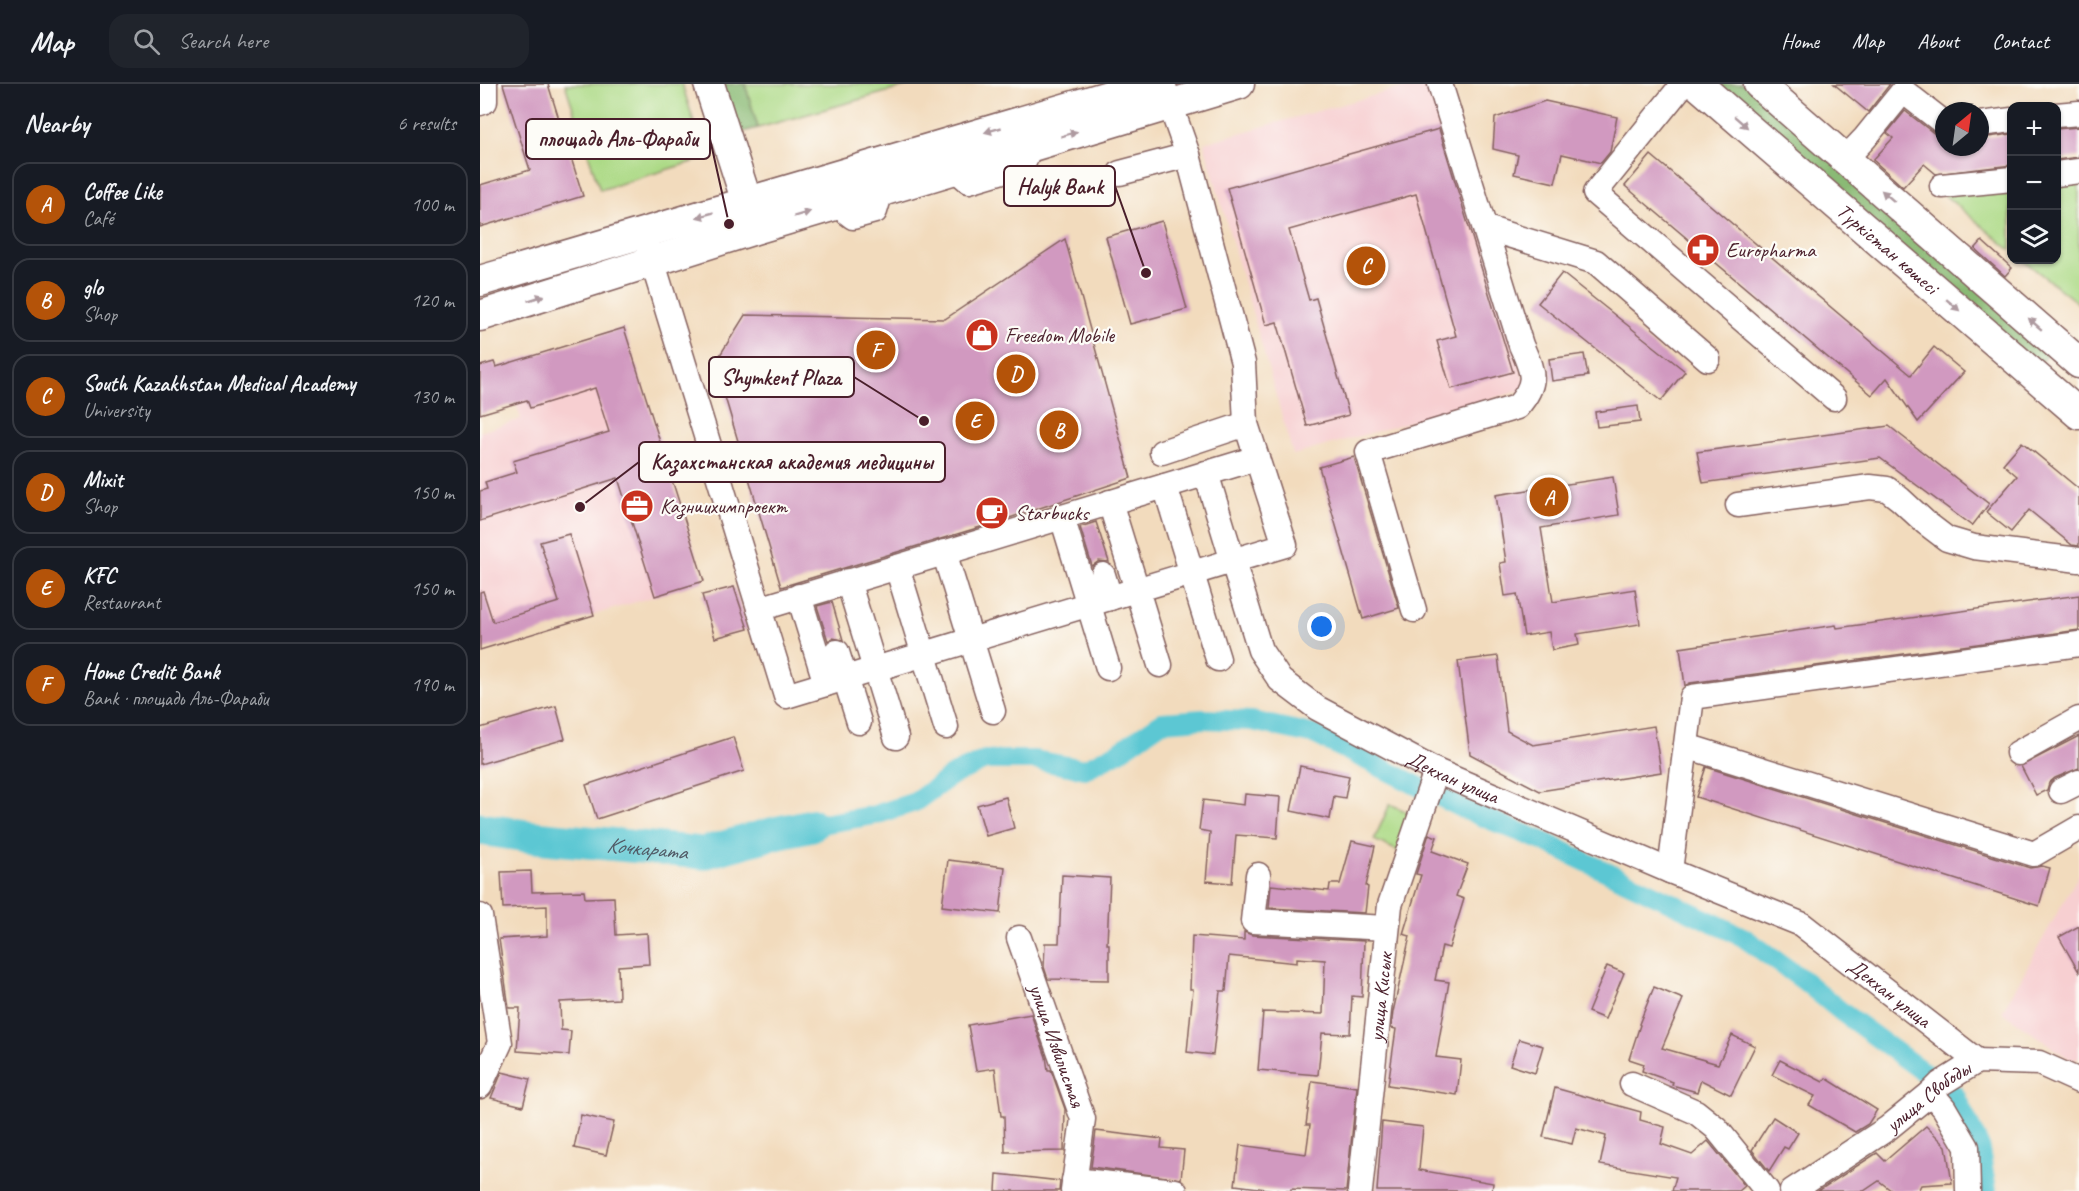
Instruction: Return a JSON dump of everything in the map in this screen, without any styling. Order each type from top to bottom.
[{"type":"main road","points":[[710,84],[751,215]]},
{"type":"main road","points":[[480,316],[652,262],[751,215],[1161,90],[1239,84]]},
{"type":"main road","name":"Түркістан көшесі","points":[[1697,84],[2079,414]]},
{"type":"main road","name":"Түркістан көшесі","points":[[1759,84],[2079,363]]},
{"type":"main road","points":[[480,281],[644,233],[751,215],[836,204],[1030,145],[1161,90]]},
{"type":"street","points":[[480,103],[485,101],[485,84]]},
{"type":"street","points":[[1414,610],[1368,452],[1517,407],[1529,394],[1533,372],[1521,345],[1440,84]]},
{"type":"street","points":[[1683,84],[1594,193],[1834,398]]},
{"type":"street","points":[[1845,159],[1906,88],[1935,115]]},
{"type":"street","points":[[644,233],[786,696],[1285,545],[1246,424],[1243,363],[1188,155],[1161,90]]},
{"type":"street","points":[[2061,115],[2079,113]]},
{"type":"street","points":[[1989,123],[2007,121]]},
{"type":"street","points":[[1120,173],[1188,155]]},
{"type":"street","points":[[2061,173],[2079,171]]},
{"type":"street","points":[[1942,186],[2007,179]]},
{"type":"street","points":[[1486,228],[1596,262],[1708,359]]},
{"type":"street","points":[[1162,452],[1246,424]]},
{"type":"street","points":[[759,609],[1257,458]]},
{"type":"street","name":"Декхан улица","points":[[1206,473],[1260,650],[1280,680],[1317,708],[1436,772],[1801,924],[1977,1061]]},
{"type":"street","points":[[1165,486],[1218,659]]},
{"type":"street","points":[[1738,505],[1870,487],[1887,489],[1947,539],[1974,547],[2079,560]]},
{"type":"street","points":[[1110,502],[1160,665]]},
{"type":"street","points":[[1062,517],[1099,601],[1108,668]]},
{"type":"street","points":[[944,552],[993,711]]},
{"type":"street","points":[[897,567],[946,727]]},
{"type":"street","points":[[1099,601],[1103,575]]},
{"type":"street","points":[[848,581],[896,737]]},
{"type":"street","points":[[799,596],[835,681],[859,722]]},
{"type":"street","points":[[1670,871],[1692,697],[2079,644]]},
{"type":"street","points":[[835,681],[837,652]]},
{"type":"street","points":[[2018,753],[2079,719]]},
{"type":"street","points":[[1686,746],[2034,854],[2079,828]]},
{"type":"street","name":"улица Кисык","points":[[1360,1191],[1390,905],[1436,772]]},
{"type":"street","points":[[1258,875],[1253,921],[1387,928]]},
{"type":"street","points":[[480,916],[500,1043],[480,1086]]},
{"type":"street","name":"улица Извилистая","points":[[1019,938],[1083,1119],[1073,1186]]},
{"type":"street","name":"улица Свободы","points":[[1792,1191],[1888,1128],[1940,1084],[1977,1061],[2039,1063],[2079,1082]]},
{"type":"street","points":[[1632,1084],[1695,1112],[1716,1128],[1767,1191]]},
{"type":"street","points":[[1932,1093],[1944,1108],[1967,1147],[1968,1191]]},
{"type":"street","points":[[1073,1186],[1175,1191]]},
{"type":"shaded area","points":[[1415,84],[1440,84],[1527,389],[1293,455],[1204,143]]},
{"type":"shaded area","points":[[624,328],[704,581],[480,650],[480,432],[521,419],[504,364]]},
{"type":"shaded area","points":[[2079,874],[2079,1057],[2072,1061],[2002,1012]]},
{"type":"green space","points":[[565,84],[682,84],[705,158],[600,190]]},
{"type":"green space","points":[[715,84],[745,84],[758,128],[731,135]]},
{"type":"green space","points":[[745,84],[915,84],[758,128]]},
{"type":"green space","points":[[1703,84],[1748,84],[2056,345],[2034,371]]},
{"type":"green space","points":[[2079,179],[2079,304],[2028,264],[2061,264],[2061,181]]},
{"type":"green space","points":[[2007,186],[2007,247],[1942,193]]},
{"type":"green space","points":[[1390,804],[1414,815],[1398,851],[1374,840]]},
{"type":"building","points":[[503,84],[548,84],[583,196],[480,227],[480,185],[530,170]]},
{"type":"building","points":[[1834,84],[1890,84],[1868,112]]},
{"type":"building","points":[[1545,101],[1617,117],[1610,152],[1601,163],[1562,154],[1555,183],[1514,174],[1518,155],[1493,149],[1495,118]]},
{"type":"building","points":[[1905,111],[1935,134],[1935,156],[1989,156],[1989,137],[2007,135],[2007,166],[1936,174],[1924,164],[1903,187],[1873,160],[1893,138],[1887,133]]},
{"type":"building","points":[[2079,127],[2079,157],[2061,159],[2061,129]]},
{"type":"building","points":[[1439,129],[1513,372],[1451,389],[1437,341],[1456,336],[1416,194],[1289,230],[1309,300],[1316,298],[1349,415],[1307,426],[1277,322],[1266,325],[1227,188]]},
{"type":"building","points":[[1651,155],[1911,375],[1934,347],[1964,372],[1918,422],[1887,378],[1872,395],[1625,186]]},
{"type":"building","points":[[1162,221],[1187,309],[1130,324],[1106,237]]},
{"type":"building","points":[[1065,239],[1131,478],[997,522],[781,587],[715,363],[745,315],[945,319]]},
{"type":"building","points":[[1982,241],[2012,268],[2005,276],[1975,249]]},
{"type":"building","points":[[1562,273],[1685,371],[1661,401],[1538,303]]},
{"type":"building","points":[[624,328],[704,581],[655,596],[618,478],[480,521],[480,491],[487,489],[485,482],[517,472],[513,461],[609,432],[595,388],[530,408],[527,400],[480,414],[480,366],[494,362],[496,367]]},
{"type":"building","points":[[1584,354],[1588,376],[1552,381],[1549,359]]},
{"type":"building","points":[[1638,406],[1640,422],[1597,427],[1595,412]]},
{"type":"building","points":[[1889,426],[1989,504],[1972,526],[1880,458],[1703,483],[1697,452]]},
{"type":"building","points":[[2022,442],[2079,489],[2079,546],[2072,545],[2029,510],[2011,532],[1986,512],[2017,476],[2003,464]]},
{"type":"building","points":[[1354,457],[1399,608],[1363,619],[1319,467]]},
{"type":"building","points":[[1613,477],[1619,515],[1541,528],[1553,602],[1635,589],[1640,624],[1577,634],[1579,645],[1552,650],[1549,632],[1524,636],[1517,594],[1505,596],[1500,563],[1506,562],[1496,495]]},
{"type":"building","points":[[1096,522],[1109,562],[1099,561],[1092,566],[1080,527]]},
{"type":"building","points":[[569,534],[594,615],[480,650],[480,592],[483,591],[493,622],[559,602],[540,542]]},
{"type":"building","points":[[734,587],[748,629],[715,638],[702,595]]},
{"type":"building","points":[[2079,595],[2079,630],[1690,683],[1685,686],[1680,648],[1836,625],[1837,628]]},
{"type":"building","points":[[832,602],[843,640],[833,638],[828,641],[817,606]]},
{"type":"building","points":[[1498,656],[1507,731],[1533,745],[1654,726],[1661,772],[1540,791],[1470,754],[1458,661]]},
{"type":"building","points":[[556,706],[565,739],[480,764],[480,728]]},
{"type":"building","points":[[2079,736],[2079,768],[2055,778],[2049,783],[2047,790],[2036,795],[2021,766]]},
{"type":"building","points":[[733,737],[744,771],[597,819],[586,785]]},
{"type":"building","points":[[1300,766],[1349,776],[1345,798],[1334,796],[1330,819],[1291,811]]},
{"type":"building","points":[[1706,767],[2030,868],[2042,866],[2050,868],[2039,906],[1696,797]]},
{"type":"building","points":[[1245,794],[1280,797],[1277,838],[1236,835],[1232,883],[1206,881],[1210,832],[1199,830],[1203,800],[1244,805]]},
{"type":"building","points":[[1006,797],[1014,828],[986,836],[977,805]]},
{"type":"building","points":[[1429,834],[1437,837],[1432,851],[1468,864],[1456,896],[1464,899],[1449,948],[1442,946],[1435,980],[1449,982],[1436,1057],[1461,1060],[1457,1095],[1388,1085],[1396,1029],[1391,1028],[1393,1012],[1410,936],[1403,934],[1421,875],[1416,874]]},
{"type":"building","points":[[1352,841],[1375,846],[1366,886],[1368,887],[1365,913],[1269,908],[1271,885],[1329,891],[1330,884],[1340,884]]},
{"type":"building","points":[[948,860],[1005,867],[1000,913],[942,906]]},
{"type":"building","points":[[531,871],[532,892],[584,891],[585,898],[614,897],[616,935],[647,933],[649,964],[618,966],[619,999],[560,1002],[561,1030],[571,1031],[569,1055],[517,1051],[520,1008],[509,1008],[499,939],[547,936],[547,906],[503,908],[501,872]]},
{"type":"building","points":[[1062,875],[1110,878],[1107,944],[1109,944],[1109,980],[1048,979],[1044,967],[1045,943],[1059,943]]},
{"type":"building","points":[[2079,926],[2079,972],[2059,937]]},
{"type":"building","points":[[1244,932],[1252,935],[1364,941],[1362,997],[1352,996],[1350,1034],[1322,1033],[1318,1075],[1258,1070],[1263,1012],[1323,1014],[1325,960],[1297,958],[1297,963],[1229,956],[1226,991],[1220,991],[1213,1055],[1187,1052],[1193,989],[1190,989],[1192,936],[1244,940]]},
{"type":"building","points":[[1607,966],[1624,973],[1605,1019],[1588,1012]]},
{"type":"building","points":[[1654,987],[1683,999],[1662,1048],[1718,1064],[1732,1035],[1755,1046],[1731,1095],[1701,1080],[1697,1092],[1672,1085],[1673,1082],[1642,1071],[1644,1064],[1629,1059],[1639,1024]]},
{"type":"building","points":[[1031,1014],[1046,1057],[1048,1070],[1051,1070],[1065,1109],[1064,1151],[1005,1152],[1004,1116],[1001,1116],[995,1068],[976,1071],[968,1025]]},
{"type":"building","points":[[1519,1039],[1543,1046],[1535,1073],[1510,1065]]},
{"type":"building","points":[[1780,1060],[1823,1082],[1826,1078],[1877,1110],[1868,1124],[1855,1132],[1809,1105],[1815,1096],[1772,1075]]},
{"type":"building","points":[[502,1072],[530,1079],[523,1106],[491,1098]]},
{"type":"building","points":[[1312,1081],[1357,1087],[1346,1191],[1291,1189],[1291,1191],[1282,1191],[1235,1185],[1240,1145],[1306,1154],[1310,1125],[1306,1125]]},
{"type":"building","points":[[1555,1088],[1641,1112],[1640,1120],[1665,1127],[1661,1144],[1692,1155],[1708,1141],[1745,1186],[1739,1191],[1672,1191],[1676,1177],[1600,1165],[1606,1136],[1576,1128],[1572,1144],[1543,1137]]},
{"type":"building","points":[[581,1115],[614,1122],[606,1155],[574,1148]]},
{"type":"building","points":[[1773,1117],[1798,1133],[1788,1149],[1784,1147],[1769,1171],[1752,1150]]},
{"type":"building","points":[[1382,1122],[1423,1127],[1419,1170],[1493,1183],[1492,1191],[1377,1191]]},
{"type":"building","points":[[1926,1126],[1946,1146],[1952,1183],[1921,1185],[1918,1191],[1892,1191],[1879,1181],[1864,1191],[1818,1191],[1877,1153],[1885,1161]]},
{"type":"building","points":[[1096,1131],[1162,1139],[1161,1148],[1184,1150],[1181,1179],[1091,1167]]},
{"type":"building","points":[[997,1174],[1060,1181],[1059,1191],[996,1191]]},
{"type":"waterway","points":[[810,826],[875,815],[915,802],[951,776],[985,760],[1034,760],[1085,769],[1120,751],[1162,722],[1203,719],[1252,721],[1316,735],[1468,811],[1540,840],[1743,937],[1955,1095],[1979,1145],[1987,1191]]},
{"type":"waterway","name":"Кочкарата","points":[[480,829],[534,837],[703,853],[812,825]]},
{"type":"place","name":"площадь Аль-Фараби","points":[[729,224]]},
{"type":"place","name":"Europharma","points":[[1703,250]]},
{"type":"place","name":"South Kazakhstan Medical Academy","points":[[1366,266]]},
{"type":"place","name":"Halyk Bank","points":[[1146,273]]},
{"type":"place","name":"Freedom Mobile","points":[[982,335]]},
{"type":"place","name":"Home Credit Bank","points":[[876,350]]},
{"type":"place","name":"Mixit","points":[[1016,374]]},
{"type":"place","name":"Shymkent Plaza","points":[[924,421]]},
{"type":"place","name":"KFC","points":[[975,421]]},
{"type":"place","name":"glo","points":[[1059,430]]},
{"type":"place","name":"Coffee Like","points":[[1549,497]]},
{"type":"place","name":"Казниихимпроект","points":[[637,506]]},
{"type":"place","name":"Казахстанская академия медицины","points":[[580,507]]},
{"type":"place","name":"Starbucks","points":[[992,513]]}]
